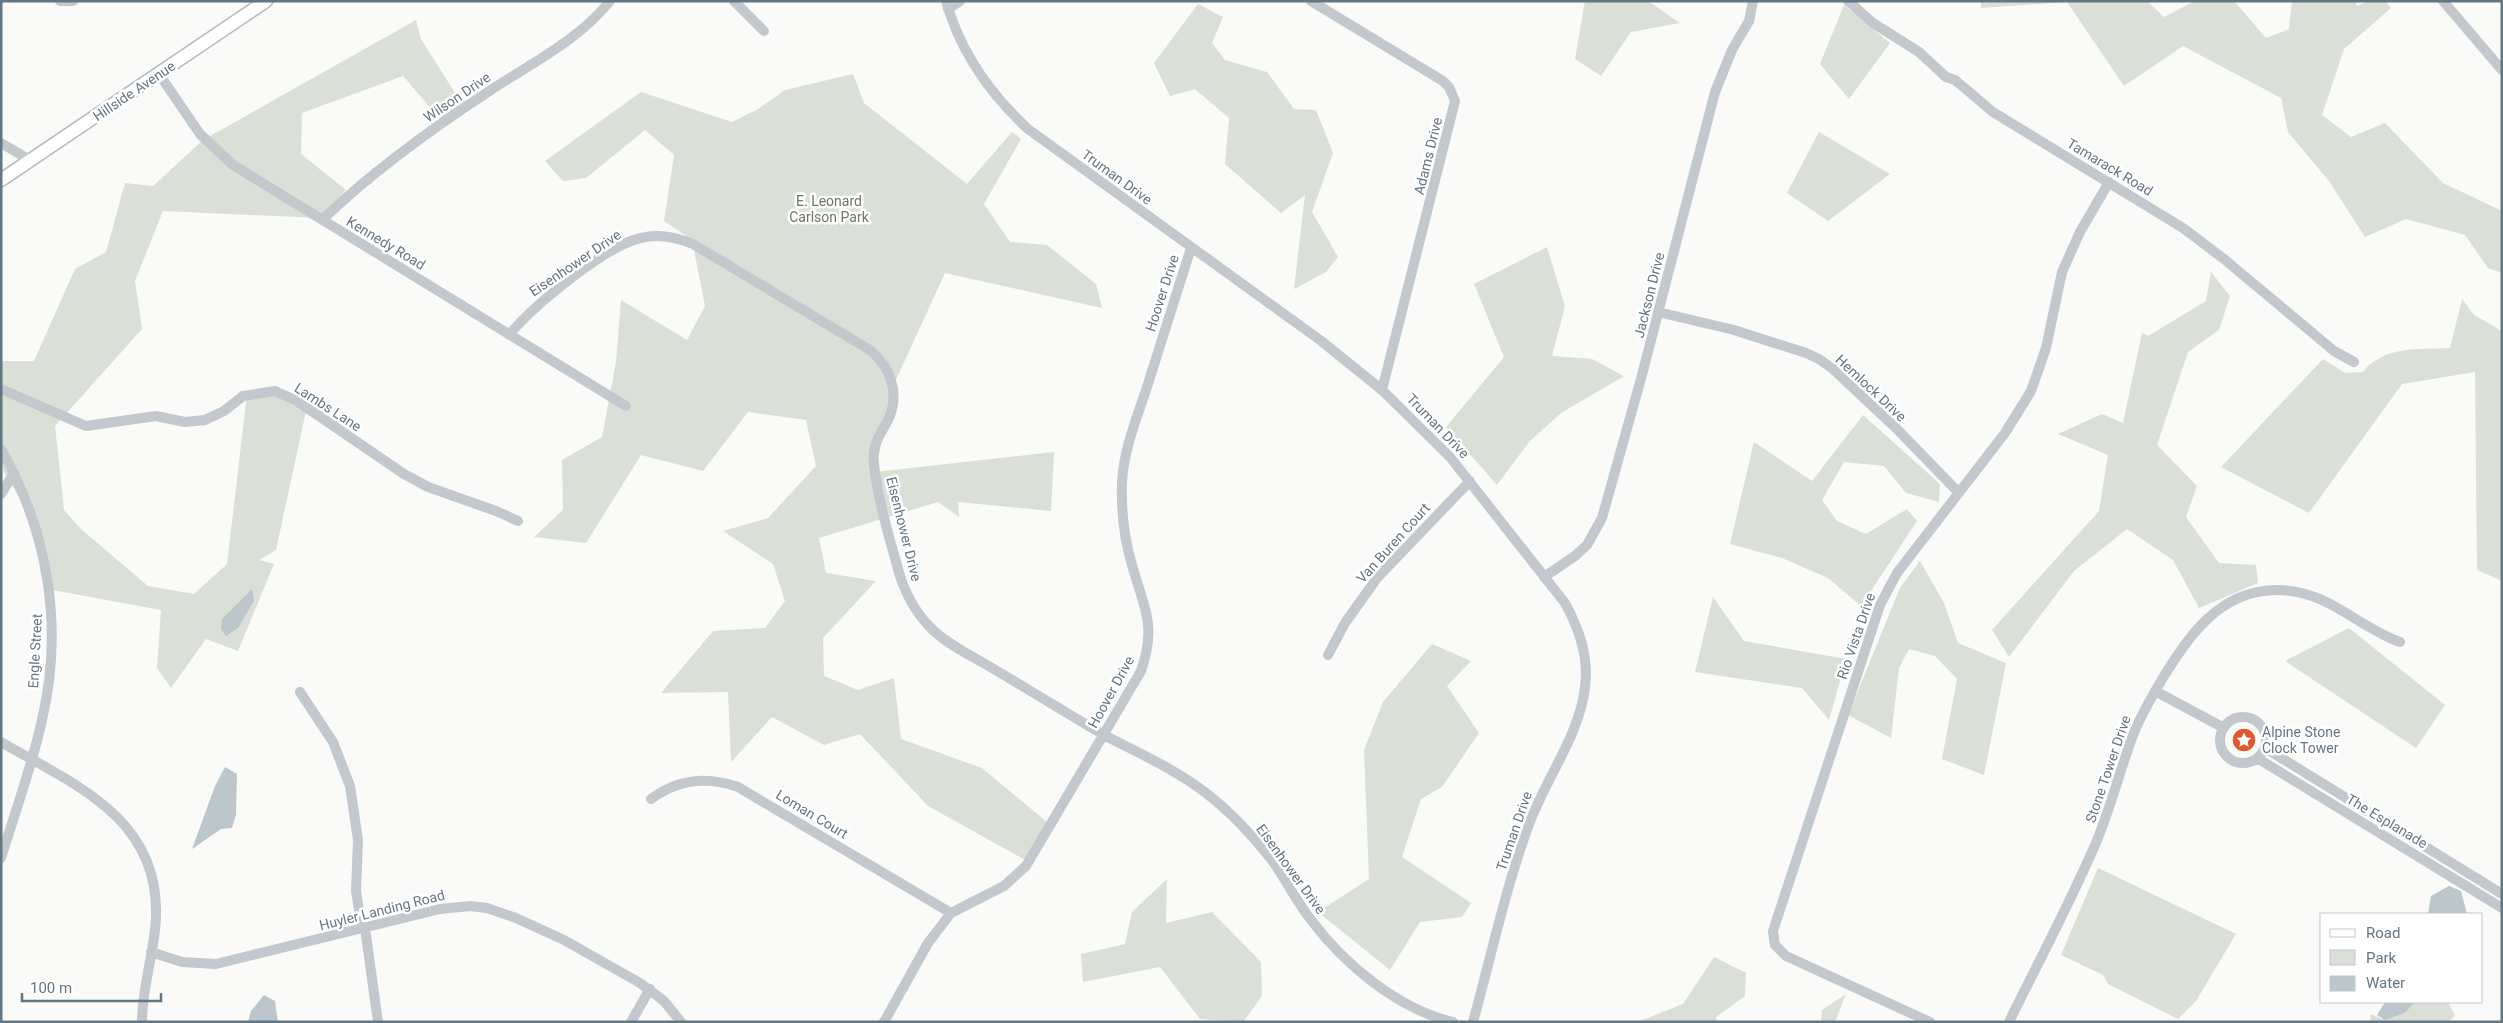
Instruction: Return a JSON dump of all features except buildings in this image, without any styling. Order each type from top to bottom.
[{"type":"main road","name":"Hillside Avenue","points":[[1,180],[266,1]]},
{"type":"street","points":[[60,1],[73,1]]},
{"type":"street","name":"Wilson Drive","points":[[322,220],[380,168],[468,105],[575,35],[610,1]]},
{"type":"street","points":[[734,1],[764,31]]},
{"type":"street","points":[[947,5],[960,1]]},
{"type":"street","name":"Adams Drive","points":[[1311,1],[1444,81],[1449,87],[1454,101],[1382,390]]},
{"type":"street","name":"Jackson Drive","points":[[1544,576],[1575,556],[1587,544],[1602,518],[1715,92],[1732,50],[1749,21],[1753,1]]},
{"type":"street","name":"Tamarack Road","points":[[1848,1],[1873,23],[1919,52],[1946,77],[1955,80],[1993,112],[2183,228],[2224,259],[2334,351],[2354,362]]},
{"type":"street","points":[[2443,1],[2502,70]]},
{"type":"street","name":"Truman Drive","points":[[947,5],[966,51],[978,72],[1010,112],[1028,129],[1320,340],[1382,390],[1422,428],[1470,481],[1565,603],[1580,635],[1584,652],[1585,687],[1577,720],[1528,826],[1473,1022]]},
{"type":"street","name":"Kennedy Road","points":[[159,74],[200,134],[216,150],[252,178],[626,406]]},
{"type":"street","points":[[1,143],[30,160]]},
{"type":"street","name":"Rio Vista Drive","points":[[1930,1022],[1786,956],[1776,945],[1773,931],[1880,605],[1897,573],[2005,433],[2031,391],[2046,348],[2062,272],[2080,232],[2109,182]]},
{"type":"street","name":"Eisenhower Drive","points":[[509,335],[542,301],[618,247],[641,238],[667,236],[694,244],[870,350],[885,366],[893,387],[892,409],[876,441],[874,464],[900,576],[913,606],[928,625],[946,641],[1104,734],[1165,766],[1212,798],[1242,824],[1259,844],[1312,921],[1343,955],[1383,988],[1407,1004],[1433,1017],[1453,1022]]},
{"type":"street","name":"Hoover Drive","points":[[884,1022],[928,943],[951,913],[963,905],[1004,886],[1026,866],[1141,672],[1146,657],[1149,626],[1147,610],[1132,567],[1124,527],[1122,502],[1125,461],[1134,422],[1191,248]]},
{"type":"street","name":"Hemlock Drive","points":[[1658,312],[1734,330],[1806,353],[1819,360],[1833,369],[1959,493]]},
{"type":"street","name":"Lambs Lane","points":[[1,388],[86,426],[156,416],[185,422],[205,420],[224,411],[243,396],[257,392],[275,391],[297,401],[410,477],[428,487],[496,511],[518,521]]},
{"type":"street","name":"Engle Street","points":[[1,448],[14,472],[36,525],[45,565],[51,606],[52,638],[48,689],[31,759],[1,858]]},
{"type":"street","points":[[1,494],[14,472]]},
{"type":"street","name":"Van Buren Court","points":[[1328,655],[1345,623],[1377,578],[1470,481]]},
{"type":"street","name":"Stone Tower Drive","points":[[2009,1022],[2095,846],[2132,738],[2143,712],[2187,640],[2200,624],[2228,604],[2263,592],[2293,592],[2326,600],[2383,635],[2400,642]]},
{"type":"street","points":[[2155,691],[2224,728]]},
{"type":"street","points":[[300,692],[333,742],[350,786],[358,840],[356,891],[378,1022]]},
{"type":"street","points":[[2242,717],[2256,721],[2265,733],[2265,748],[2258,758],[2244,763],[2230,760],[2225,755],[2220,741],[2224,728],[2235,719],[2242,717]]},
{"type":"street","points":[[1,742],[98,799],[113,810],[134,835],[149,864],[155,890],[156,917],[145,986],[142,1022]]},
{"type":"street","name":"The Esplanade","points":[[2265,748],[2502,894]]},
{"type":"street","name":"The Esplanade","points":[[2258,758],[2502,908]]},
{"type":"street","name":"Loman Court","points":[[651,799],[670,787],[699,780],[726,782],[738,787],[951,913]]},
{"type":"street","name":"Huyler Landing Road","points":[[151,952],[182,962],[216,964],[440,909],[470,906],[487,908],[516,918],[564,940],[650,989],[681,1022]]},
{"type":"street","points":[[631,1022],[650,989]]},
{"type":"green space","points":[[1585,1],[1648,1],[1680,23],[1631,32],[1601,76],[1575,59]]},
{"type":"green space","points":[[1981,1],[2147,1],[2164,17],[2195,1],[2234,1],[2266,38],[2289,29],[2292,1],[2355,1],[2357,6],[2369,1],[2385,1],[2391,8],[2344,49],[2322,115],[2351,137],[2385,123],[2443,183],[2502,211],[2502,273],[2488,268],[2465,235],[2406,219],[2365,237],[2329,181],[2288,132],[2281,98],[2183,46],[2124,86],[2067,2],[1981,8]]},
{"type":"green space","points":[[1198,4],[1223,17],[1212,43],[1225,60],[1267,72],[1294,109],[1316,110],[1333,153],[1312,212],[1338,257],[1326,272],[1294,289],[1305,195],[1281,213],[1225,164],[1229,118],[1195,89],[1170,96],[1154,63]]},
{"type":"green space","points":[[1844,5],[1890,43],[1849,99],[1820,64]]},
{"type":"green space","points":[[416,20],[421,39],[462,104],[440,119],[403,76],[302,113],[301,154],[346,190],[319,218],[163,211],[135,281],[142,329],[55,426],[64,510],[81,529],[148,586],[194,594],[227,564],[247,394],[277,391],[306,411],[276,550],[259,560],[274,564],[238,651],[206,639],[171,688],[157,668],[161,610],[47,589],[25,507],[1,467],[1,361],[34,361],[75,269],[106,252],[125,183],[153,186],[203,140]]},
{"type":"green space","name":"E. Leonard Carlson Park","points":[[853,74],[864,103],[967,184],[1012,132],[1021,139],[984,204],[1010,242],[1047,245],[1096,284],[1102,308],[945,273],[894,384],[875,472],[1054,452],[1051,511],[958,502],[959,517],[938,502],[819,538],[826,573],[876,581],[823,638],[824,676],[858,690],[894,678],[901,739],[982,768],[1048,823],[1027,861],[928,806],[860,734],[824,745],[772,717],[731,762],[728,692],[661,693],[713,631],[765,628],[785,601],[773,564],[723,531],[768,518],[816,466],[806,420],[748,412],[703,471],[641,455],[586,543],[534,537],[563,510],[562,460],[602,437],[616,362],[621,300],[687,340],[705,306],[692,240],[664,221],[674,155],[645,130],[586,178],[563,181],[545,161],[641,92],[732,122],[758,109],[785,90]]},
{"type":"green space","points":[[1819,132],[1890,174],[1828,221],[1787,193]]},
{"type":"green space","points":[[1547,247],[1565,306],[1552,356],[1592,359],[1624,376],[1561,413],[1529,442],[1497,485],[1446,427],[1504,357],[1474,284]]},
{"type":"green space","points":[[2211,272],[2230,296],[2219,330],[2188,352],[2157,445],[2197,486],[2186,517],[2219,563],[2256,565],[2258,583],[2199,608],[2173,560],[2127,529],[2074,571],[2009,657],[1992,630],[2099,511],[2108,455],[2058,434],[2102,414],[2123,423],[2142,333],[2148,336],[2206,301]]},
{"type":"green space","points":[[2462,299],[2474,315],[2502,331],[2502,581],[2477,570],[2475,372],[2402,384],[2309,513],[2221,467],[2323,359],[2345,373],[2363,372],[2371,363],[2392,353],[2414,349],[2450,348]]},
{"type":"green space","points":[[1863,415],[1940,484],[1939,502],[1906,493],[1884,466],[1844,462],[1822,500],[1837,521],[1866,534],[1907,509],[1917,521],[1861,606],[1828,578],[1782,558],[1730,544],[1754,442],[1812,481]]},
{"type":"green space","points":[[1920,561],[1944,603],[1958,643],[2006,663],[1984,775],[1942,759],[1957,679],[1935,656],[1909,649],[1899,668],[1891,738],[1848,715],[1900,588]]},
{"type":"green space","points":[[1713,597],[1744,641],[1846,659],[1829,720],[1802,688],[1695,672]]},
{"type":"green space","points":[[2349,628],[2445,705],[2416,748],[2285,661]]},
{"type":"green space","points":[[1432,644],[1471,661],[1447,686],[1479,733],[1442,787],[1421,799],[1402,857],[1471,903],[1462,917],[1420,922],[1390,970],[1318,912],[1369,879],[1364,750],[1383,702]]},
{"type":"green space","points":[[2098,868],[2236,934],[2196,1001],[2178,1019],[2108,984],[2103,975],[2061,955]]},
{"type":"green space","points":[[1167,879],[1166,923],[1212,912],[1261,962],[1262,996],[1243,1022],[1200,1019],[1160,967],[1083,982],[1081,954],[1125,944],[1132,912]]},
{"type":"green space","points":[[1714,957],[1746,973],[1745,996],[1716,1017],[1717,1022],[1640,1021],[1683,1004]]},
{"type":"green space","points":[[1846,994],[1835,1022],[1821,1022],[1822,1010]]},
{"type":"green space","points":[[2414,1003],[2449,1003],[2455,1015],[2449,1022],[2370,1022],[2371,1014],[2385,1020],[2405,1013]]},
{"type":"water","points":[[252,589],[254,601],[238,628],[226,636],[221,629],[222,619]]},
{"type":"water","points":[[225,767],[237,774],[236,815],[232,828],[221,829],[192,849],[215,786]]},
{"type":"water","points":[[2449,886],[2461,891],[2467,913],[2428,913],[2431,896]]},
{"type":"water","points":[[264,995],[275,1001],[278,1022],[248,1022],[251,1011]]},
{"type":"water","points":[[2384,1003],[2414,1003],[2405,1013],[2385,1020],[2377,1015]]},
{"type":"place","name":"Alpine Stone Clock Tower","points":[[2244,740]]}]
